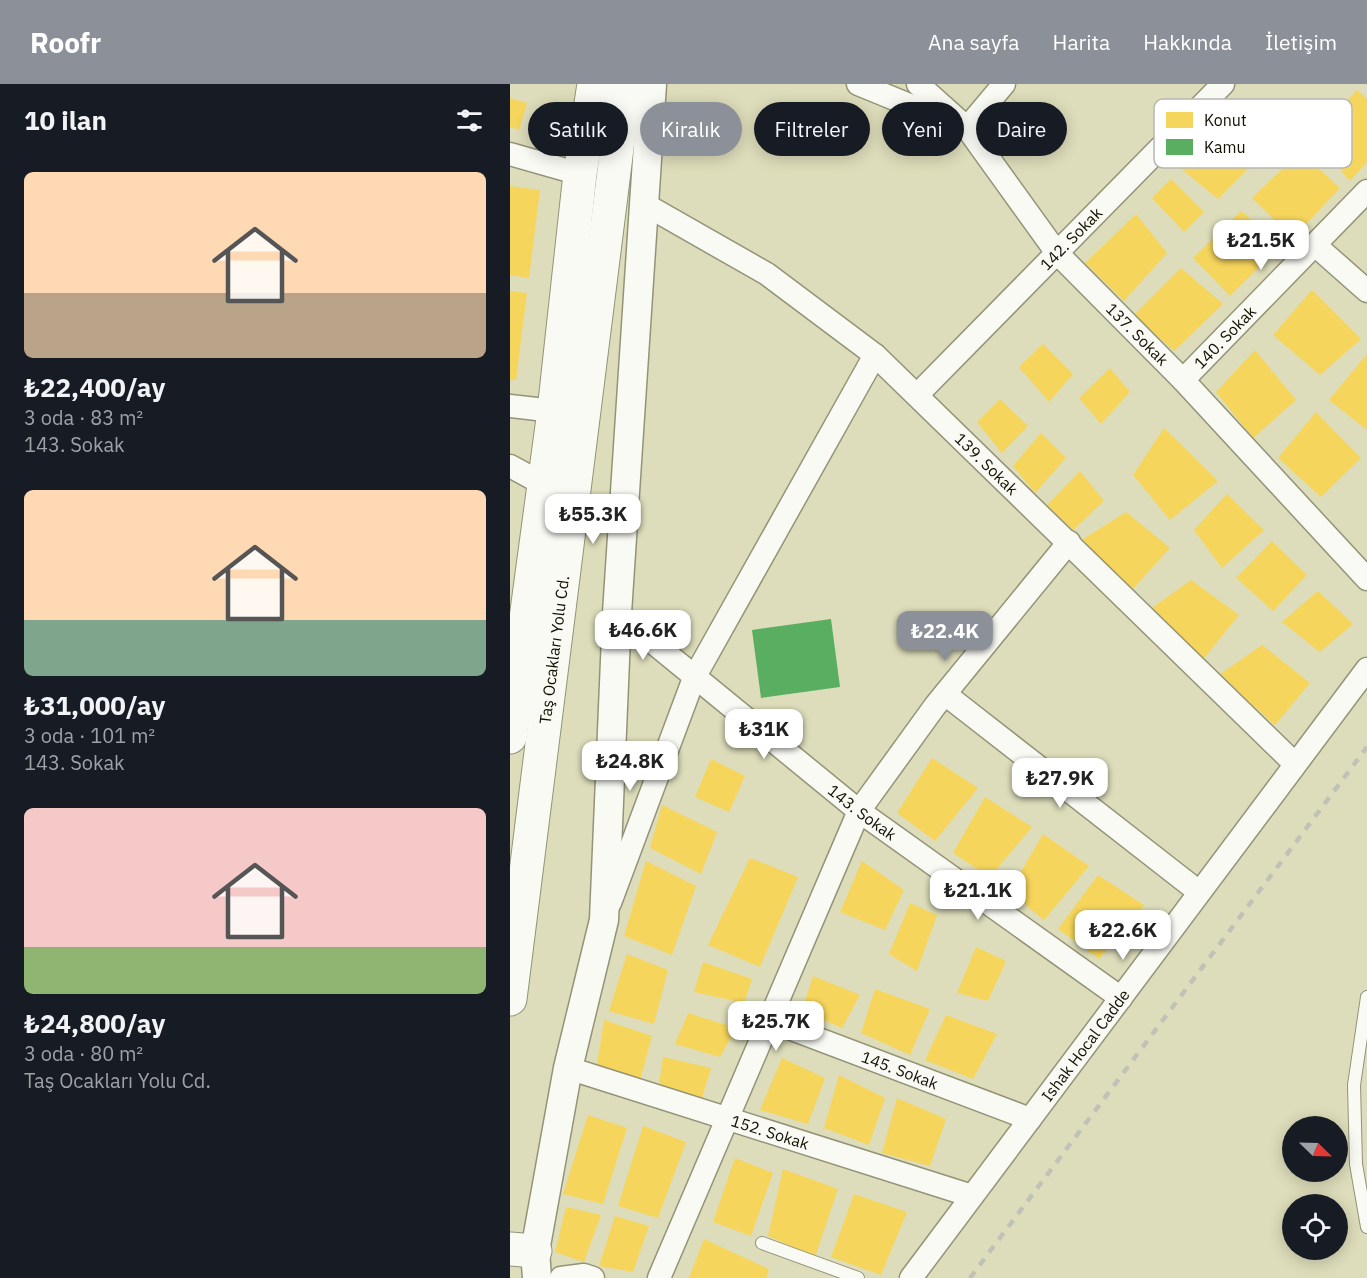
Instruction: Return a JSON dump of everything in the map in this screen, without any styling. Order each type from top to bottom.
[{"type":"main road","name":"Taş Ocakları Yolu Cd.","points":[[510,736],[554,411],[580,174],[594,84]]},
{"type":"main road","name":"Taş Ocakları Yolu Cd.","points":[[510,999],[625,84]]},
{"type":"street","points":[[604,920],[617,613],[646,205],[652,84]]},
{"type":"street","points":[[858,84],[967,128],[1004,84]]},
{"type":"street","name":"137. Sokak","points":[[918,84],[967,128],[1057,253],[1183,380],[1367,579]]},
{"type":"street","name":"142. Sokak","points":[[1208,99],[1223,84]]},
{"type":"street","points":[[510,154],[580,174]]},
{"type":"street","name":"142. Sokak","points":[[918,394],[1154,154]]},
{"type":"street","name":"140. Sokak","points":[[1183,380],[1367,191]]},
{"type":"street","name":"139. Sokak","points":[[646,205],[767,274],[875,355],[918,394],[1295,764]]},
{"type":"street","points":[[1315,245],[1367,291]]},
{"type":"street","points":[[527,1259],[568,1068],[604,920],[694,678],[875,355]]},
{"type":"street","points":[[510,406],[554,411]]},
{"type":"street","points":[[510,466],[543,484]]},
{"type":"street","points":[[659,1278],[725,1118],[860,811],[945,694],[1069,542]]},
{"type":"street","name":"143. Sokak","points":[[617,613],[860,811],[1121,998]]},
{"type":"street","name":"Ishak Hocal Cadde","points":[[910,1278],[1367,669]]},
{"type":"street","points":[[945,694],[1199,892]]},
{"type":"street","name":"145. Sokak","points":[[768,1020],[1030,1119]]},
{"type":"street","name":"152. Sokak","points":[[568,1068],[972,1196]]},
{"type":"street","points":[[561,1278],[584,1275],[593,1278]]},
{"type":"lane","points":[[1367,997],[1354,1085],[1356,1164],[1367,1227]]},
{"type":"lane","points":[[762,1243],[858,1278]]},
{"type":"building: Konut","points":[[1357,90],[1367,99],[1367,162],[1350,181],[1339,168],[1352,168],[1352,99],[1349,99]]},
{"type":"building: Konut","points":[[510,98],[527,103],[519,130],[510,127]]},
{"type":"building: Konut","points":[[1180,168],[1249,168],[1218,199]]},
{"type":"building: Konut","points":[[1283,168],[1318,168],[1340,188],[1293,238],[1252,198]]},
{"type":"building: Konut","points":[[1171,179],[1204,212],[1184,232],[1152,198]]},
{"type":"building: Konut","points":[[510,186],[540,190],[529,278],[510,275]]},
{"type":"building: Konut","points":[[1241,211],[1281,245],[1230,296],[1193,258]]},
{"type":"building: Konut","points":[[1136,214],[1167,253],[1124,301],[1085,263]]},
{"type":"building: Konut","points":[[1181,268],[1223,304],[1174,351],[1134,315]]},
{"type":"building: Konut","points":[[1312,290],[1361,339],[1320,375],[1273,335]]},
{"type":"building: Konut","points":[[510,291],[527,293],[516,380],[510,380]]},
{"type":"building: Konut","points":[[1043,344],[1073,374],[1049,402],[1019,367]]},
{"type":"building: Konut","points":[[1255,350],[1296,400],[1253,438],[1216,392]]},
{"type":"building: Konut","points":[[1367,354],[1367,430],[1329,400]]},
{"type":"building: Konut","points":[[1110,368],[1130,392],[1101,424],[1079,398]]},
{"type":"building: Konut","points":[[1000,399],[1028,426],[1002,453],[977,422]]},
{"type":"building: Konut","points":[[1316,412],[1361,458],[1321,497],[1278,458]]},
{"type":"building: Konut","points":[[1164,428],[1218,481],[1170,520],[1133,475]]},
{"type":"building: Konut","points":[[1041,433],[1066,458],[1035,493],[1013,466]]},
{"type":"building: Konut","points":[[1080,471],[1104,501],[1070,533],[1046,506]]},
{"type":"building: Konut","points":[[1227,494],[1264,530],[1222,568],[1194,530]]},
{"type":"building: Konut","points":[[1126,512],[1170,548],[1131,591],[1080,541]]},
{"type":"building: Konut","points":[[1272,541],[1307,575],[1273,611],[1236,578]]},
{"type":"building: Konut","points":[[1191,580],[1239,615],[1201,662],[1148,611]]},
{"type":"building: Konut","points":[[1318,591],[1353,624],[1320,652],[1282,622]]},
{"type":"building: Konut","points":[[1262,645],[1310,683],[1275,725],[1219,675]]},
{"type":"building: Konut","points":[[932,758],[978,788],[935,841],[897,813]]},
{"type":"building: Konut","points":[[711,759],[745,776],[729,812],[695,797]]},
{"type":"building: Konut","points":[[985,797],[1032,827],[990,877],[953,853]]},
{"type":"building: Konut","points":[[662,805],[717,832],[701,874],[650,848]]},
{"type":"building: Konut","points":[[1043,834],[1089,866],[1044,920],[1009,892]]},
{"type":"building: Konut","points":[[750,858],[798,877],[760,967],[708,945]]},
{"type":"building: Konut","points":[[646,861],[696,886],[672,955],[624,936]]},
{"type":"building: Konut","points":[[862,861],[904,890],[885,930],[840,912]]},
{"type":"building: Konut","points":[[1098,875],[1144,905],[1099,959],[1058,929]]},
{"type":"building: Konut","points":[[910,903],[937,915],[917,971],[889,954]]},
{"type":"building: Konut","points":[[976,947],[1006,961],[988,1001],[957,993]]},
{"type":"building: Konut","points":[[627,954],[668,970],[654,1024],[609,1011]]},
{"type":"building: Konut","points":[[703,962],[752,979],[744,1003],[694,992]]},
{"type":"building: Konut","points":[[813,976],[860,995],[842,1028],[802,1011]]},
{"type":"building: Konut","points":[[875,989],[930,1009],[910,1055],[861,1033]]},
{"type":"building: Konut","points":[[688,1013],[736,1028],[720,1057],[675,1044]]},
{"type":"building: Konut","points":[[946,1015],[997,1034],[973,1079],[925,1060]]},
{"type":"building: Konut","points":[[604,1020],[652,1036],[639,1084],[596,1071]]},
{"type":"building: Konut","points":[[663,1057],[711,1068],[702,1098],[659,1085]]},
{"type":"building: Konut","points":[[782,1058],[825,1078],[808,1124],[760,1110]]},
{"type":"building: Konut","points":[[839,1075],[885,1098],[869,1145],[824,1128]]},
{"type":"building: Konut","points":[[897,1098],[946,1119],[930,1166],[882,1153]]},
{"type":"building: Konut","points":[[588,1115],[627,1128],[603,1204],[563,1194]]},
{"type":"building: Konut","points":[[643,1126],[686,1142],[658,1218],[618,1206]]},
{"type":"building: Konut","points":[[735,1158],[773,1173],[751,1236],[713,1222]]},
{"type":"building: Konut","points":[[783,1169],[838,1189],[815,1257],[768,1236]]},
{"type":"building: Konut","points":[[854,1194],[907,1212],[881,1275],[831,1257]]},
{"type":"building: Konut","points":[[566,1207],[601,1215],[584,1262],[555,1252]]},
{"type":"building: Konut","points":[[615,1216],[649,1226],[633,1272],[599,1266]]},
{"type":"building: Konut","points":[[704,1239],[769,1269],[766,1278],[689,1278]]},
{"type":"building: Kamu","points":[[831,619],[840,687],[761,698],[752,630]]},
{"type":"railway","points":[[970,1278],[1367,747]]}]
